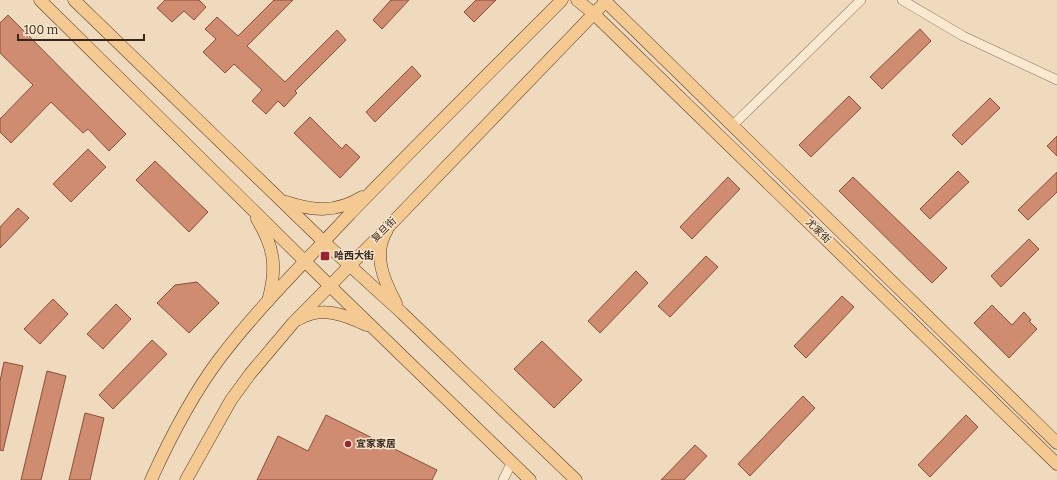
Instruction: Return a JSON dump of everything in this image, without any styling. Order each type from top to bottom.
[{"type":"main road","points":[[40,0],[329,285],[530,480]]},
{"type":"main road","points":[[74,0],[324,242],[350,264],[402,313],[576,480]]},
{"type":"main road","points":[[151,480],[194,398],[223,354],[241,331],[305,260],[562,0]]},
{"type":"main road","name":"尤家街","points":[[577,0],[593,13],[1057,464]]},
{"type":"main road","name":"尤家街","points":[[605,0],[732,126],[1057,442]]},
{"type":"main road","name":"复旦街","points":[[186,480],[231,400],[250,374],[292,323],[393,222],[605,0]]},
{"type":"main road","points":[[283,202],[306,208],[324,210],[356,201],[373,190]]},
{"type":"main road","points":[[248,204],[266,235],[273,253],[274,272],[268,302]]},
{"type":"main road","points":[[393,222],[381,243],[380,258],[385,283],[402,313]]},
{"type":"main road","points":[[292,323],[307,314],[322,312],[350,317],[378,332]]},
{"type":"street","points":[[732,126],[861,0]]},
{"type":"street","points":[[902,0],[963,36],[1057,80]]},
{"type":"street","points":[[503,480],[512,462]]},
{"type":"building","points":[[165,0],[199,0],[206,7],[194,20],[184,11],[172,22],[157,8]]},
{"type":"building","points":[[274,0],[293,0],[247,46],[285,82],[337,30],[346,40],[295,91],[297,93],[284,107],[278,101],[266,114],[252,101],[262,90],[234,64],[225,73],[203,52],[216,39],[205,29],[217,17],[238,36]]},
{"type":"building","points":[[391,0],[409,0],[382,29],[373,20]]},
{"type":"building","points":[[476,0],[496,0],[474,22],[464,12]]},
{"type":"building","points":[[8,15],[126,134],[109,151],[88,129],[83,133],[51,102],[11,143],[0,132],[0,119],[33,85],[0,53],[0,23]]},
{"type":"building","points":[[920,29],[931,41],[882,89],[870,77]]},
{"type":"building","points":[[412,66],[421,76],[375,122],[366,112]]},
{"type":"building","points":[[849,96],[861,108],[811,157],[799,145]]},
{"type":"building","points":[[990,98],[1000,108],[962,145],[952,135]]},
{"type":"building","points":[[310,117],[342,149],[346,144],[360,157],[340,178],[294,133]]},
{"type":"building","points":[[1057,136],[1057,156],[1047,146]]},
{"type":"building","points":[[88,149],[106,167],[71,202],[53,184]]},
{"type":"building","points":[[155,161],[208,212],[189,232],[136,180]]},
{"type":"building","points":[[958,171],[969,182],[930,219],[920,209]]},
{"type":"building","points":[[1057,172],[1057,192],[1028,220],[1018,210]]},
{"type":"building","points":[[728,177],[740,189],[692,239],[680,227]]},
{"type":"building","points":[[853,177],[947,268],[932,283],[839,191]]},
{"type":"building","points":[[18,208],[29,218],[0,248],[0,227]]},
{"type":"building","points":[[1029,239],[1039,249],[1001,287],[991,276]]},
{"type":"building","points":[[706,256],[718,267],[670,317],[658,306]]},
{"type":"building","points":[[636,271],[648,283],[600,333],[588,321]]},
{"type":"building","points":[[197,282],[219,303],[189,333],[157,303],[175,285]]},
{"type":"building","points":[[842,296],[854,307],[806,358],[794,346]]},
{"type":"building","points":[[53,299],[68,314],[40,344],[24,329]]},
{"type":"building","points":[[116,304],[131,319],[103,349],[87,334]]},
{"type":"building","points":[[992,305],[1012,325],[1024,312],[1031,320],[1029,321],[1037,329],[1009,358],[974,323]]},
{"type":"building","points":[[152,340],[167,354],[113,409],[99,395]]},
{"type":"building","points":[[542,341],[582,380],[554,408],[514,369]]},
{"type":"building","points":[[4,362],[23,366],[3,451],[0,450],[0,381]]},
{"type":"building","points":[[47,371],[66,376],[41,480],[21,480]]},
{"type":"building","points":[[803,396],[815,408],[750,476],[738,464]]},
{"type":"building","points":[[85,413],[104,418],[90,480],[69,480]]},
{"type":"building","name":"宜家家居","points":[[326,415],[437,470],[432,480],[257,480],[278,436],[308,451]]},
{"type":"building","points":[[966,415],[978,427],[930,477],[918,465]]},
{"type":"building","points":[[695,445],[707,456],[684,480],[661,480]]},
{"type":"place","name":"哈西大街","points":[[325,256]]},
{"type":"place","name":"宜家家居","points":[[348,444]]}]
